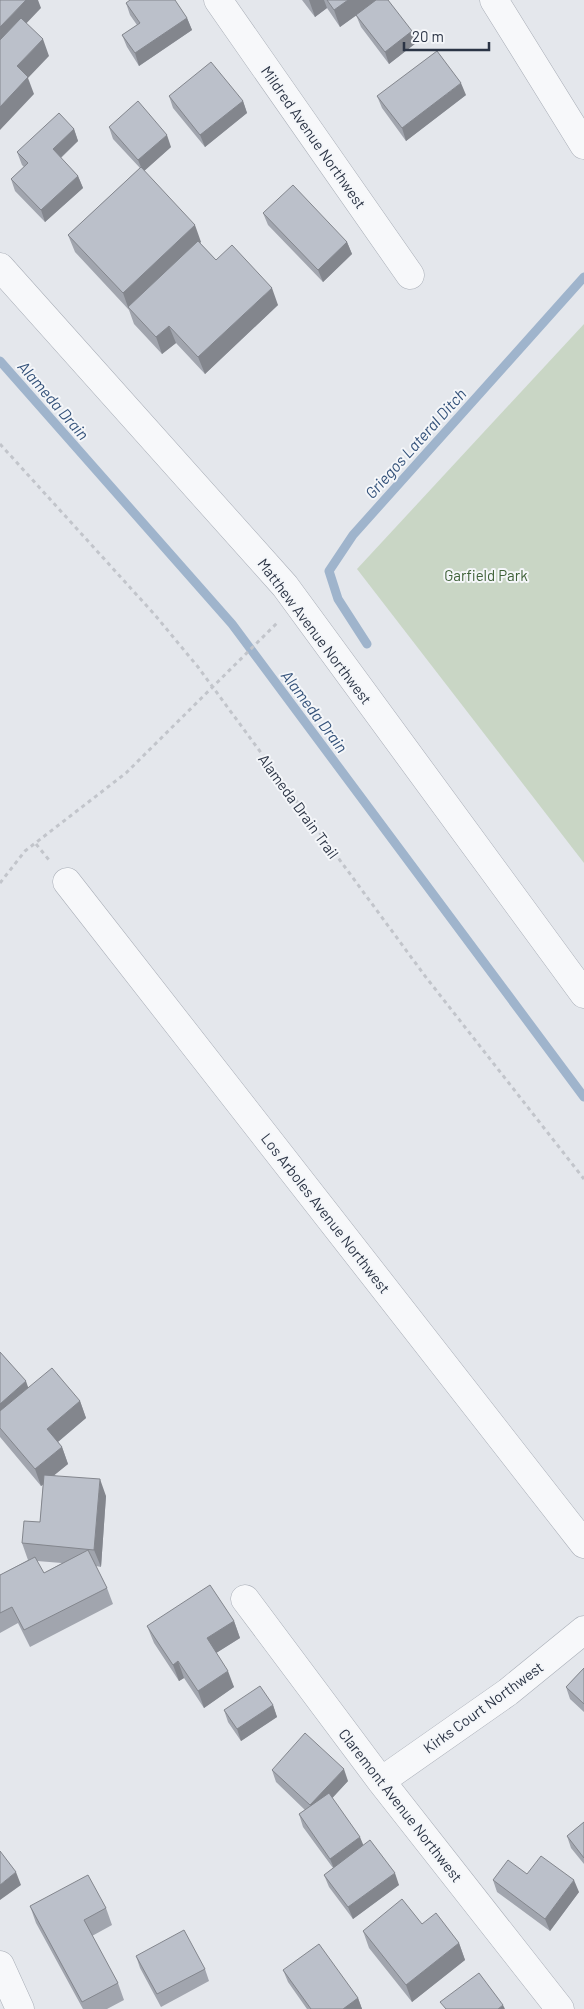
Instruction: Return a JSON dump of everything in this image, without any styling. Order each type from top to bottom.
[{"type":"street","name":"Mildred Avenue Northwest","points":[[218,0],[410,275]]},
{"type":"street","points":[[497,4],[584,146]]},
{"type":"street","name":"Matthew Avenue Northwest","points":[[0,267],[285,586],[584,994]]},
{"type":"street","name":"Los Arboles Avenue Northwest","points":[[67,882],[584,1544]]},
{"type":"street","name":"Claremont Avenue Northwest","points":[[245,1599],[380,1781],[560,2009]]},
{"type":"street","name":"Kirks Court Northwest","points":[[380,1781],[508,1692],[584,1630]]},
{"type":"street","points":[[0,1964],[20,2009]]},
{"type":"path","name":"Alameda Drain Trail","points":[[0,444],[155,615],[213,687],[425,976],[584,1179]]},
{"type":"path","points":[[0,883],[25,851],[126,773],[260,640]]},
{"type":"green space","name":"Garfield Park","points":[[584,324],[584,863],[357,569]]},
{"type":"building","points":[[0,0],[26,0],[0,27]]},
{"type":"building","points":[[130,0],[175,0],[187,18],[135,53],[122,35],[140,23],[126,3]]},
{"type":"building","points":[[327,0],[348,0],[334,10]]},
{"type":"building","points":[[376,0],[388,0],[412,31],[385,52],[356,15]]},
{"type":"building","points":[[21,18],[43,39],[17,66],[28,77],[0,107],[0,40]]},
{"type":"building","points":[[437,51],[461,83],[402,128],[377,96]]},
{"type":"building","points":[[211,62],[243,101],[200,135],[169,96]]},
{"type":"building","points":[[138,101],[167,135],[138,160],[109,127]]},
{"type":"building","points":[[59,113],[74,129],[53,149],[78,176],[41,210],[11,179],[28,163],[17,152]]},
{"type":"building","points":[[141,167],[195,225],[123,293],[68,235]]},
{"type":"building","points":[[293,185],[347,242],[318,270],[263,213]]},
{"type":"building","points":[[198,241],[216,260],[232,245],[272,288],[198,357],[169,326],[156,337],[128,307]]},
{"type":"building","points":[[0,1352],[26,1381],[0,1404]]},
{"type":"building","points":[[52,1368],[80,1401],[47,1429],[62,1447],[35,1469],[0,1428],[0,1411]]},
{"type":"building","points":[[44,1475],[100,1479],[94,1550],[22,1543],[24,1521],[40,1522]]},
{"type":"building","points":[[88,1550],[107,1588],[24,1630],[12,1607],[0,1613],[0,1575],[35,1557],[44,1573]]},
{"type":"building","points":[[210,1585],[234,1621],[207,1638],[228,1671],[198,1691],[178,1661],[173,1665],[147,1626]]},
{"type":"building","points":[[584,1668],[584,1704],[566,1687]]},
{"type":"building","points":[[260,1686],[273,1705],[237,1729],[224,1710]]},
{"type":"building","points":[[305,1733],[344,1769],[310,1805],[272,1770]]},
{"type":"building","points":[[329,1793],[360,1837],[330,1859],[299,1814]]},
{"type":"building","points":[[584,1822],[584,1858],[567,1836]]},
{"type":"building","points":[[370,1840],[395,1873],[348,1907],[324,1875]]},
{"type":"building","points":[[0,1851],[16,1872],[0,1885]]},
{"type":"building","points":[[541,1856],[574,1880],[545,1919],[493,1880],[508,1860],[527,1874]]},
{"type":"building","points":[[88,1875],[106,1908],[84,1920],[118,1983],[82,2002],[30,1906]]},
{"type":"building","points":[[402,1899],[422,1924],[436,1913],[459,1943],[406,1985],[363,1931]]},
{"type":"building","points":[[184,1930],[205,1969],[157,1994],[136,1956]]},
{"type":"building","points":[[319,1944],[358,1998],[343,2009],[311,2009],[283,1970]]},
{"type":"building","points":[[479,1973],[503,2005],[498,2009],[446,2009],[440,2002]]},
{"type":"waterway","name":"Griegos Lateral Ditch","points":[[367,644],[338,599],[329,571],[353,535],[584,277]]},
{"type":"waterway","name":"Alameda Drain","points":[[0,361],[232,624],[584,1097]]}]
